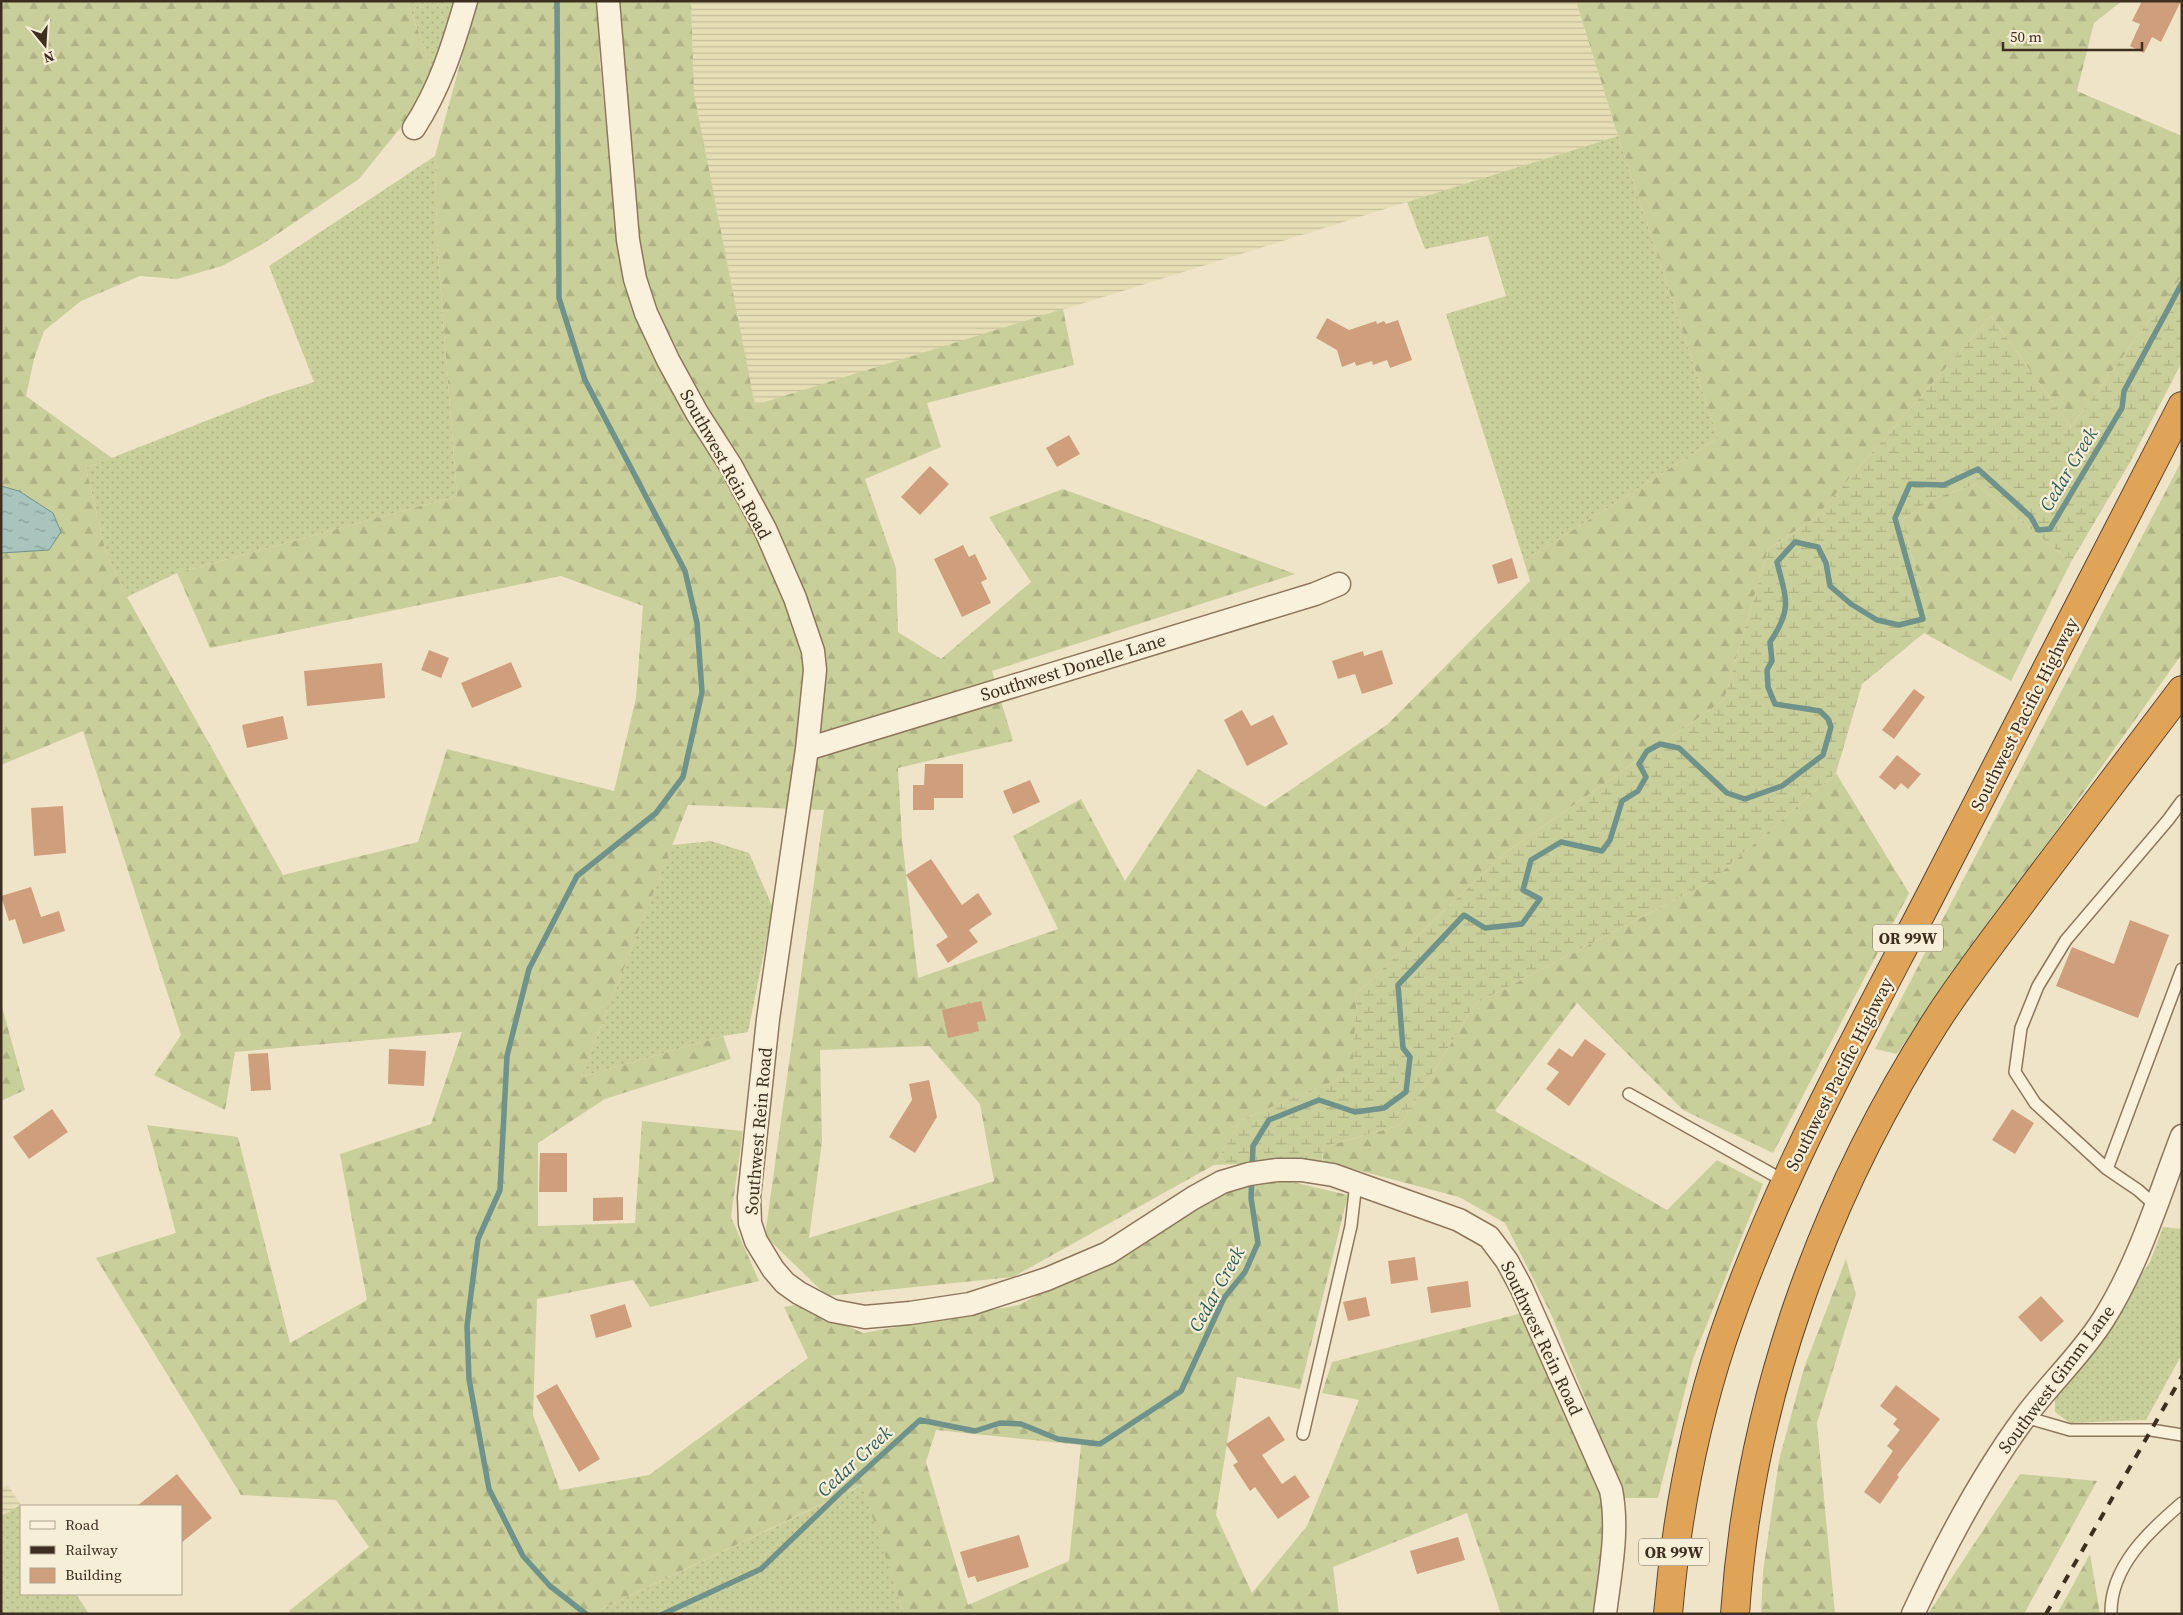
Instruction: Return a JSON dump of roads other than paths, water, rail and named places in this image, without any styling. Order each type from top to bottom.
[{"type":"highway","name":"Southwest Pacific Highway","points":[[1668,1614],[1678,1529],[1695,1439],[1721,1342],[1746,1276],[1786,1182],[1852,1047],[2182,406]]},
{"type":"highway","points":[[1735,1614],[1743,1533],[1764,1422],[1803,1289],[1825,1231],[1851,1175],[1906,1070],[1934,1023],[1973,966],[2182,690]]},
{"type":"street","points":[[414,128],[430,104],[442,79],[466,1]]},
{"type":"street","name":"Southwest Rein Road","points":[[608,1],[628,240],[635,279],[646,313],[668,360],[697,412],[731,466],[765,529],[814,651],[807,749],[768,1019],[749,1197],[750,1224],[756,1241],[772,1269],[798,1293],[833,1310],[866,1317],[970,1304],[1046,1279],[1108,1253],[1193,1198],[1222,1182],[1249,1174],[1301,1170],[1326,1173],[1459,1220],[1489,1237],[1507,1261],[1521,1287],[1611,1490],[1615,1509],[1614,1532],[1605,1614]]},
{"type":"street","name":"Southwest Donelle Lane","points":[[807,749],[1315,594],[1339,584]]},
{"type":"street","name":"Southwest Gimm Lane","points":[[1913,1614],[1936,1566],[1980,1484],[2025,1416],[2046,1389],[2081,1351],[2104,1320],[2131,1270],[2182,1136]]},
{"type":"lane","points":[[2156,1206],[2138,1190],[2107,1169],[2035,1103],[2015,1072],[2020,1028],[2038,986],[2066,940],[2182,801]]},
{"type":"lane","points":[[2107,1169],[2182,969]]},
{"type":"lane","points":[[1629,1094],[1786,1182]]},
{"type":"lane","points":[[1303,1434],[1351,1226],[1356,1183]]},
{"type":"lane","points":[[2025,1416],[2070,1430],[2151,1430],[2182,1435]]},
{"type":"lane","points":[[2111,1614],[2118,1576],[2134,1551],[2156,1525],[2182,1503]]},
{"type":"water","points":[[1,486],[19,491],[53,513],[61,532],[49,550],[1,553]]},
{"type":"waterway","points":[[557,1],[559,298],[585,380],[685,571],[697,623],[702,692],[683,777],[656,813],[577,876],[529,969],[507,1056],[500,1190],[478,1239],[467,1326],[469,1379],[489,1489],[523,1556],[550,1586],[586,1614]]},
{"type":"waterway","name":"Cedar Creek","points":[[1252,1169],[1253,1146],[1269,1120],[1319,1100],[1355,1112],[1384,1108],[1406,1092],[1410,1057],[1403,1048],[1398,985],[1464,915],[1485,928],[1522,924],[1540,899],[1523,890],[1531,860],[1561,842],[1602,851],[1610,840],[1622,801],[1638,791],[1646,777],[1639,764],[1647,751],[1660,744],[1679,748],[1727,793],[1745,799],[1782,786],[1823,755],[1831,727],[1828,719],[1820,711],[1775,704],[1768,687],[1767,670],[1772,661],[1770,642],[1782,620],[1786,603],[1777,562],[1795,542],[1818,547],[1826,563],[1830,586],[1851,604],[1877,620],[1899,625],[1923,619],[1895,518],[1910,484],[1944,485],[1978,469],[2031,517],[2038,530],[2050,529],[2122,408],[2124,391],[2182,283]]},
{"type":"waterway","name":"Cedar Creek","points":[[663,1614],[761,1569],[920,1420],[975,1431],[1000,1423],[1021,1424],[1058,1439],[1100,1444],[1181,1391],[1224,1298],[1245,1272],[1258,1243],[1251,1198],[1252,1178]]},
{"type":"railway","points":[[2046,1614],[2182,1376]]}]
